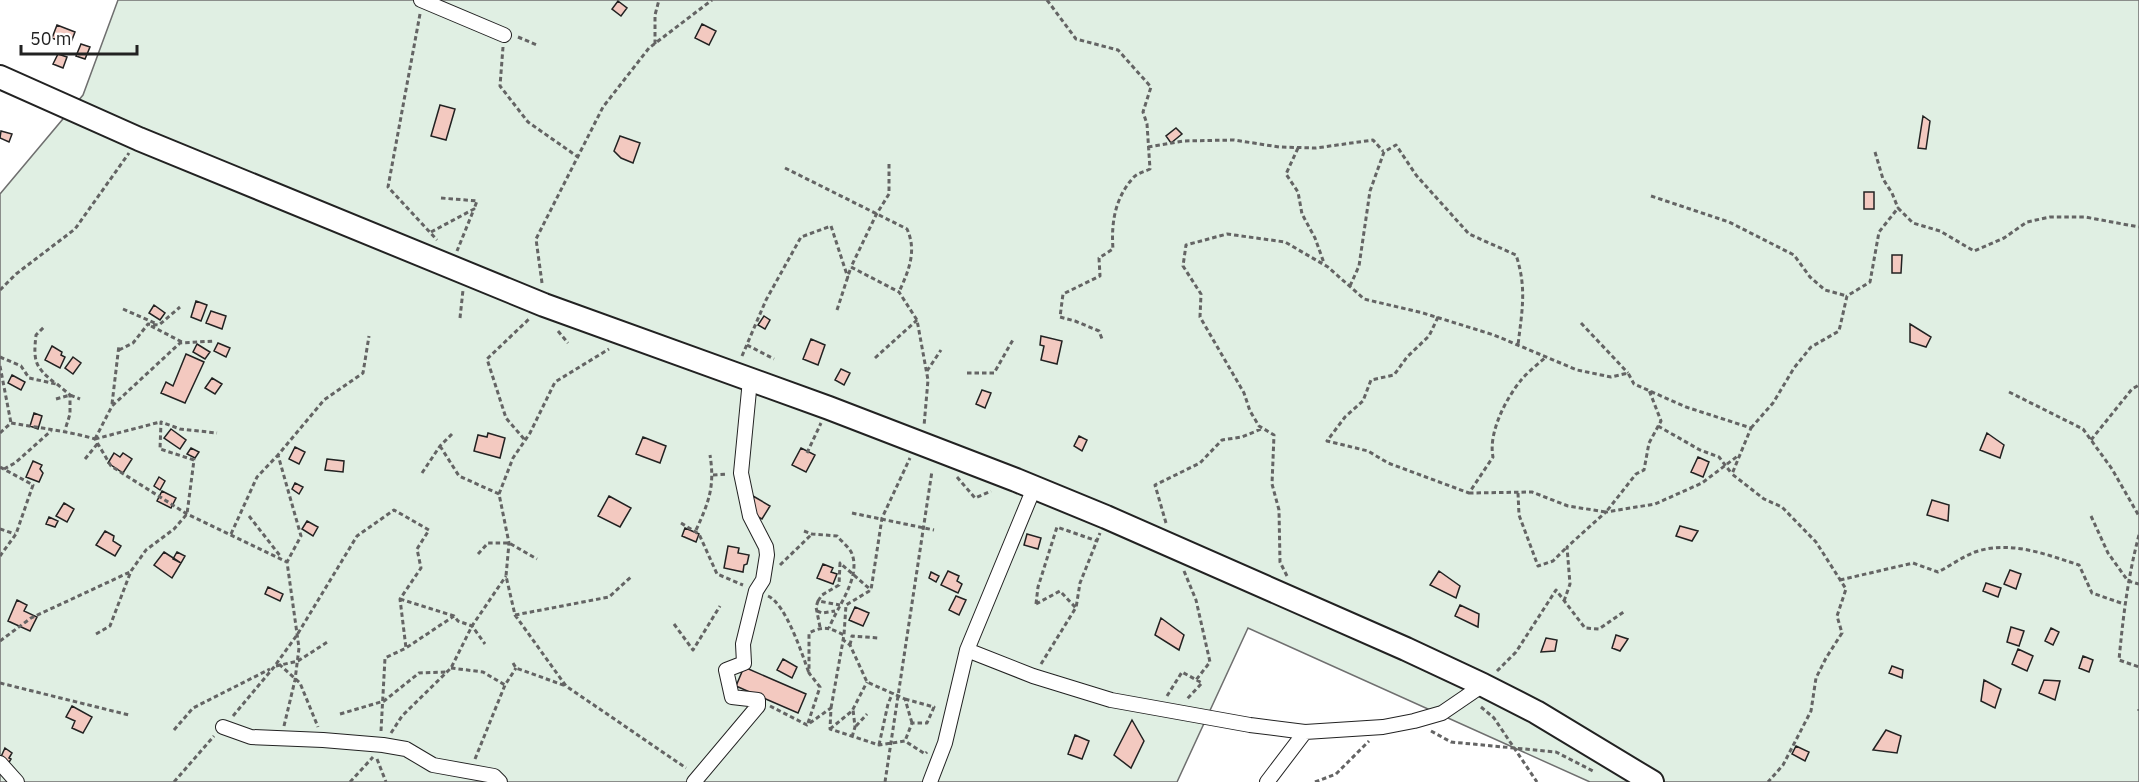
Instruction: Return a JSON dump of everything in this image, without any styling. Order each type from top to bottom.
[{"type":"main road","points":[[0,76],[139,139],[544,305],[829,408],[1106,517],[1302,604],[1476,691],[1536,712],[1652,782]]},
{"type":"street","points":[[422,0],[504,34]]},
{"type":"street","points":[[697,779],[755,711],[758,700],[732,697],[726,670],[744,663],[743,644],[767,555],[766,547],[752,524],[741,473],[742,377]]},
{"type":"street","points":[[930,782],[945,743],[967,650],[1034,488]]},
{"type":"street","points":[[967,650],[1033,676],[1111,700],[1250,725],[1305,732],[1383,727],[1414,721],[1442,713],[1476,691]]},
{"type":"street","points":[[224,727],[243,736],[383,745],[406,749],[433,765],[494,776],[500,782]]},
{"type":"street","points":[[1266,782],[1305,732]]},
{"type":"street","points":[[0,763],[17,782]]},
{"type":"path","points":[[422,0],[388,187],[438,242]]},
{"type":"path","points":[[654,44],[654,15],[659,0]]},
{"type":"path","points":[[524,439],[506,418],[487,359],[544,305],[536,239],[603,107],[654,44],[712,0]]},
{"type":"path","points":[[1047,0],[1076,39],[1118,50],[1151,87],[1143,112],[1147,124],[1150,170],[1134,176],[1116,205],[1112,231],[1113,249],[1099,258],[1100,276],[1063,294],[1060,317],[1099,331],[1102,339]]},
{"type":"path","points":[[537,45],[510,34],[504,34],[500,86],[528,122],[578,157]]},
{"type":"path","points":[[0,290],[16,274],[75,229],[139,139]]},
{"type":"path","points":[[1148,147],[1183,141],[1234,140],[1279,147],[1316,148],[1373,140],[1384,152]]},
{"type":"path","points":[[1350,286],[1359,266],[1370,191],[1384,152],[1395,145],[1416,175],[1468,234],[1516,255],[1522,274],[1523,303],[1518,345]]},
{"type":"path","points":[[1298,148],[1286,174],[1298,192],[1302,214],[1315,238],[1325,265]]},
{"type":"path","points":[[1875,152],[1883,179],[1898,208],[1913,223],[1940,231],[1974,251],[2004,238],[2026,222],[2050,217],[2085,217],[2139,227]]},
{"type":"path","points":[[837,310],[851,267],[876,215],[890,194],[889,164]]},
{"type":"path","points":[[784,168],[907,229],[913,242],[908,271],[899,291]]},
{"type":"path","points":[[1651,196],[1729,222],[1794,255],[1810,277],[1825,291],[1847,296],[1870,282],[1879,232],[1898,208]]},
{"type":"path","points":[[441,198],[477,201],[458,270],[460,318]]},
{"type":"path","points":[[431,232],[474,209]]},
{"type":"path","points":[[742,377],[747,345],[766,300],[801,237],[831,226],[848,278]]},
{"type":"path","points":[[1302,604],[1280,562],[1279,510],[1272,484],[1274,435],[1262,428],[1250,411],[1244,393],[1200,317],[1201,294],[1183,266],[1186,245],[1227,234],[1285,242],[1325,265],[1364,299],[1438,317],[1494,335],[1577,370],[1611,377],[1628,373]]},
{"type":"path","points":[[851,267],[899,291],[917,320],[928,380],[924,426],[882,518],[871,590]]},
{"type":"path","points":[[1732,474],[1751,428],[1773,403],[1794,368],[1811,347],[1839,331],[1847,296]]},
{"type":"path","points":[[148,324],[159,325],[180,307]]},
{"type":"path","points":[[123,309],[159,325]]},
{"type":"path","points":[[1438,317],[1429,336],[1407,357],[1394,375],[1371,380],[1363,401],[1345,417],[1327,441],[1368,451],[1388,463],[1469,493],[1532,492],[1568,506],[1606,512],[1655,504],[1702,483],[1740,454]]},
{"type":"path","points":[[875,358],[917,320]]},
{"type":"path","points":[[1581,323],[1628,373],[1634,384],[1686,407],[1751,428]]},
{"type":"path","points":[[148,324],[186,344],[180,343]]},
{"type":"path","points":[[119,350],[133,343],[148,324]]},
{"type":"path","points":[[44,327],[36,335],[34,352],[39,370],[69,395],[80,399]]},
{"type":"path","points":[[566,686],[515,615],[506,576],[509,543],[499,494],[513,458],[530,433],[555,382],[631,335]]},
{"type":"path","points":[[231,534],[257,477],[279,456],[324,400],[363,373],[369,336]]},
{"type":"path","points":[[967,373],[994,373],[1014,338]]},
{"type":"path","points":[[112,406],[180,343],[215,341]]},
{"type":"path","points":[[85,459],[112,406],[119,345]]},
{"type":"path","points":[[747,345],[774,359]]},
{"type":"path","points":[[926,372],[941,350]]},
{"type":"path","points":[[0,357],[21,366],[29,378],[56,384]]},
{"type":"path","points":[[1469,493],[1493,457],[1491,448],[1497,421],[1521,380],[1546,357]]},
{"type":"path","points":[[0,366],[11,423]]},
{"type":"path","points":[[2091,440],[2132,389],[2139,385]]},
{"type":"path","points":[[1518,492],[1519,515],[1538,566],[1552,561],[1606,512],[1636,474],[1644,470],[1649,443],[1661,421],[1649,390]]},
{"type":"path","points":[[2008,392],[2083,429],[2112,469],[2139,516]]},
{"type":"path","points":[[56,399],[69,395]]},
{"type":"path","points":[[65,430],[70,414],[69,395]]},
{"type":"path","points":[[807,453],[829,408]]},
{"type":"path","points":[[11,423],[65,430],[96,441],[161,422],[180,429],[217,433]]},
{"type":"path","points":[[96,634],[110,626],[131,571],[146,550],[174,529],[188,514],[194,460],[160,449],[161,422]]},
{"type":"path","points":[[0,433],[11,423]]},
{"type":"path","points":[[1658,426],[1700,450],[1719,457],[1732,474],[1764,499],[1782,507],[1816,542],[1846,589],[1837,616],[1842,633],[1816,678],[1811,711],[1783,765],[1768,782]]},
{"type":"path","points":[[1196,680],[1210,662],[1196,600],[1174,547],[1155,485],[1200,463],[1222,440],[1242,437],[1262,428]]},
{"type":"path","points":[[2,468],[15,464],[52,430]]},
{"type":"path","points":[[422,473],[440,446],[452,434]]},
{"type":"path","points":[[96,441],[111,465],[188,514],[287,562]]},
{"type":"path","points":[[440,446],[459,476],[499,494]]},
{"type":"path","points":[[279,456],[301,536],[287,562],[299,648],[295,680],[280,740]]},
{"type":"path","points":[[696,530],[708,505],[713,475],[710,456]]},
{"type":"path","points":[[0,556],[16,534],[33,484],[2,468]]},
{"type":"path","points":[[885,782],[932,471]]},
{"type":"path","points":[[174,782],[274,667],[297,635],[357,536],[394,510],[429,530],[417,549],[421,568],[400,599],[406,648]]},
{"type":"path","points":[[852,513],[934,530]]},
{"type":"path","points":[[249,516],[282,559]]},
{"type":"path","points":[[2091,516],[2108,553],[2128,581],[2139,584]]},
{"type":"path","points":[[1033,676],[1076,608],[1080,584],[1106,517]]},
{"type":"path","points":[[681,523],[696,530],[699,534],[717,574],[760,585],[774,599],[792,628],[809,673],[820,687],[807,724]]},
{"type":"path","points":[[1076,608],[1060,591],[1036,604],[1038,586],[1057,527],[1097,541]]},
{"type":"path","points":[[0,529],[16,534]]},
{"type":"path","points":[[804,531],[837,536],[852,553],[854,575],[828,628]]},
{"type":"path","points":[[760,585],[812,534]]},
{"type":"path","points":[[2139,535],[2124,604],[2119,660],[2139,667]]},
{"type":"path","points":[[478,554],[488,543],[509,543],[537,559]]},
{"type":"path","points":[[1564,601],[1570,584],[1568,547]]},
{"type":"path","points":[[1840,580],[1913,563],[1938,572],[1975,552],[2005,547],[2032,550],[2079,565],[2092,593],[2124,604]]},
{"type":"path","points":[[820,627],[816,607],[822,595],[839,585],[840,563],[871,590]]},
{"type":"path","points":[[0,641],[31,618],[131,571]]},
{"type":"path","points":[[383,745],[402,716],[452,668],[471,626],[506,576]]},
{"type":"path","points":[[515,615],[609,597],[632,576]]},
{"type":"path","points":[[830,729],[846,605],[871,590]]},
{"type":"path","points":[[1537,782],[1476,691],[1516,652],[1556,590],[1585,628],[1599,629],[1625,611]]},
{"type":"path","points":[[400,599],[454,616],[458,621],[471,626],[485,644]]},
{"type":"path","points":[[819,602],[840,605]]},
{"type":"path","points":[[674,624],[693,650],[720,606]]},
{"type":"path","points":[[817,611],[822,613],[836,611]]},
{"type":"path","points":[[383,745],[381,735],[385,658],[406,648],[454,616]]},
{"type":"path","points":[[809,673],[810,633],[820,627],[828,628],[843,637],[850,645],[867,682],[905,699],[934,707],[927,723],[912,723]]},
{"type":"path","points":[[850,645],[852,636],[878,638]]},
{"type":"path","points":[[174,730],[193,708],[279,664],[298,661],[329,641]]},
{"type":"path","points":[[513,663],[516,668],[566,686],[697,779]]},
{"type":"path","points":[[279,664],[300,683],[323,741]]},
{"type":"path","points":[[452,668],[483,672],[505,685]]},
{"type":"path","points":[[468,772],[505,685],[516,668]]},
{"type":"path","points":[[340,714],[384,701],[419,673],[448,672]]},
{"type":"path","points":[[1159,708],[1182,672],[1202,683],[1192,696],[1177,706],[1175,711]]},
{"type":"path","points":[[830,729],[854,709],[867,682]]},
{"type":"path","points":[[0,683],[129,715]]},
{"type":"path","points":[[879,745],[893,692]]},
{"type":"path","points":[[905,699],[912,723],[905,741]]},
{"type":"path","points":[[758,700],[807,724]]},
{"type":"path","points":[[807,724],[831,708]]},
{"type":"path","points":[[852,737],[855,727],[854,709]]},
{"type":"path","points":[[855,727],[867,714]]},
{"type":"path","points":[[1414,721],[1451,742],[1556,752],[1596,772]]},
{"type":"path","points":[[1315,782],[1336,774],[1383,727]]},
{"type":"path","points":[[830,729],[879,745],[905,741],[925,754],[938,747],[940,743],[945,743]]},
{"type":"path","points":[[350,782],[375,754],[386,782]]},
{"type":"green space","points":[[118,0],[2139,0],[2139,782],[1590,782],[1248,628],[1177,782],[0,782],[0,194],[83,95]]},
{"type":"building","points":[[618,1],[627,8],[621,16],[612,9]]},
{"type":"building","points":[[702,24],[716,31],[709,45],[695,38]]},
{"type":"building","points":[[57,25],[75,32],[70,45],[52,38]]},
{"type":"building","points":[[81,44],[90,47],[85,59],[76,56]]},
{"type":"building","points":[[58,54],[67,57],[63,68],[53,64]]},
{"type":"building","points":[[440,105],[455,109],[446,140],[431,136]]},
{"type":"building","points":[[1923,116],[1930,121],[1926,149],[1918,148]]},
{"type":"building","points":[[1176,128],[1182,134],[1171,143],[1166,136]]},
{"type":"building","points":[[1,131],[12,134],[9,142],[0,138]]},
{"type":"building","points":[[620,136],[640,143],[633,163],[621,158],[614,151]]},
{"type":"building","points":[[1864,192],[1874,192],[1874,209],[1864,209]]},
{"type":"building","points":[[1892,255],[1902,255],[1901,273],[1892,273]]},
{"type":"building","points":[[196,301],[207,305],[201,321],[191,317]]},
{"type":"building","points":[[154,305],[165,313],[160,320],[149,313]]},
{"type":"building","points":[[211,311],[226,316],[222,329],[206,323]]},
{"type":"building","points":[[764,316],[770,320],[765,329],[758,325]]},
{"type":"building","points":[[1910,324],[1931,337],[1926,347],[1910,342]]},
{"type":"building","points":[[1041,336],[1062,341],[1057,364],[1041,360],[1044,346],[1040,345]]},
{"type":"building","points":[[811,339],[825,345],[818,365],[803,359]]},
{"type":"building","points":[[218,343],[230,348],[226,357],[214,351]]},
{"type":"building","points":[[197,344],[210,352],[205,359],[193,352]]},
{"type":"building","points":[[52,346],[62,352],[61,355],[65,357],[60,368],[45,360]]},
{"type":"building","points":[[186,354],[204,362],[185,403],[161,393],[166,382],[173,386]]},
{"type":"building","points":[[73,357],[81,363],[73,374],[65,368]]},
{"type":"building","points":[[841,369],[850,373],[844,385],[835,380]]},
{"type":"building","points":[[12,375],[25,382],[21,390],[8,383]]},
{"type":"building","points":[[212,378],[222,384],[215,394],[205,388]]},
{"type":"building","points":[[982,390],[991,393],[985,408],[976,404]]},
{"type":"building","points":[[34,413],[42,416],[38,429],[30,426]]},
{"type":"building","points":[[171,429],[186,440],[180,449],[164,438]]},
{"type":"building","points":[[488,433],[505,438],[500,458],[474,451],[478,435],[487,437]]},
{"type":"building","points":[[1987,433],[2004,445],[2000,458],[1980,450]]},
{"type":"building","points":[[1079,436],[1087,440],[1082,451],[1074,446]]},
{"type":"building","points":[[643,437],[666,446],[660,463],[636,454]]},
{"type":"building","points":[[295,447],[305,452],[299,464],[289,459]]},
{"type":"building","points":[[191,448],[199,452],[195,458],[187,454]]},
{"type":"building","points":[[801,448],[815,455],[806,472],[792,465]]},
{"type":"building","points":[[114,453],[120,457],[123,453],[132,459],[123,473],[108,463]]},
{"type":"building","points":[[1698,457],[1709,462],[1703,477],[1691,472]]},
{"type":"building","points":[[327,459],[344,461],[343,472],[325,470]]},
{"type":"building","points":[[33,461],[42,465],[40,469],[43,473],[39,482],[26,477]]},
{"type":"building","points":[[159,477],[165,481],[160,490],[154,486]]},
{"type":"building","points":[[295,483],[303,487],[299,494],[292,489]]},
{"type":"building","points":[[162,491],[176,498],[171,508],[157,501]]},
{"type":"building","points":[[609,496],[631,508],[620,527],[598,516]]},
{"type":"building","points":[[753,496],[770,506],[762,519],[745,510]]},
{"type":"building","points":[[1932,500],[1949,505],[1948,521],[1927,515]]},
{"type":"building","points":[[64,503],[74,509],[67,522],[56,516]]},
{"type":"building","points":[[49,517],[58,521],[55,527],[46,524]]},
{"type":"building","points":[[307,521],[318,527],[313,536],[302,529]]},
{"type":"building","points":[[1680,526],[1698,531],[1692,541],[1676,536]]},
{"type":"building","points":[[685,528],[699,534],[696,542],[682,536]]},
{"type":"building","points":[[105,531],[114,536],[113,541],[121,546],[115,556],[96,545]]},
{"type":"building","points":[[1027,534],[1041,538],[1038,549],[1024,545]]},
{"type":"building","points":[[728,546],[739,548],[738,553],[749,555],[743,572],[724,568]]},
{"type":"building","points":[[164,552],[181,563],[172,578],[154,565]]},
{"type":"building","points":[[177,552],[185,556],[181,563],[173,559]]},
{"type":"building","points":[[823,564],[833,568],[831,572],[837,574],[833,584],[817,578]]},
{"type":"building","points":[[2010,570],[2021,574],[2016,589],[2004,584]]},
{"type":"building","points":[[948,571],[959,576],[957,581],[962,584],[958,593],[941,585]]},
{"type":"building","points":[[1439,571],[1460,586],[1456,598],[1430,585]]},
{"type":"building","points":[[931,572],[939,576],[936,582],[929,578]]},
{"type":"building","points":[[1986,583],[2001,588],[1998,597],[1983,591]]},
{"type":"building","points":[[268,587],[283,594],[280,601],[265,594]]},
{"type":"building","points":[[956,596],[966,600],[959,615],[949,610]]},
{"type":"building","points":[[17,600],[27,605],[24,611],[37,617],[30,631],[8,621]]},
{"type":"building","points":[[1460,605],[1479,614],[1478,627],[1455,616]]},
{"type":"building","points":[[855,607],[869,613],[863,626],[849,620]]},
{"type":"building","points":[[1161,618],[1184,635],[1179,650],[1155,635]]},
{"type":"building","points":[[2011,627],[2024,631],[2019,646],[2007,642]]},
{"type":"building","points":[[2051,628],[2059,632],[2053,645],[2045,641]]},
{"type":"building","points":[[1616,635],[1628,639],[1620,651],[1612,648]]},
{"type":"building","points":[[1546,638],[1557,640],[1555,651],[1541,652]]},
{"type":"building","points":[[2018,649],[2033,656],[2027,671],[2012,664]]},
{"type":"building","points":[[2083,656],[2093,660],[2089,672],[2079,668]]},
{"type":"building","points":[[783,659],[797,667],[792,678],[777,670]]},
{"type":"building","points":[[1892,666],[1903,670],[1902,678],[1889,673]]},
{"type":"building","points":[[744,667],[806,694],[798,713],[736,686]]},
{"type":"building","points":[[1984,680],[2001,689],[1995,708],[1981,701]]},
{"type":"building","points":[[2044,680],[2060,681],[2055,700],[2039,693]]},
{"type":"building","points":[[72,706],[92,717],[83,733],[72,728],[75,721],[66,717]]},
{"type":"building","points":[[1132,720],[1144,741],[1131,768],[1114,755]]},
{"type":"building","points":[[1886,730],[1901,736],[1897,753],[1873,750]]},
{"type":"building","points":[[1075,735],[1089,741],[1082,759],[1068,754]]},
{"type":"building","points":[[1796,746],[1809,752],[1805,761],[1792,754]]},
{"type":"building","points":[[5,748],[12,753],[8,764],[0,759]]}]
